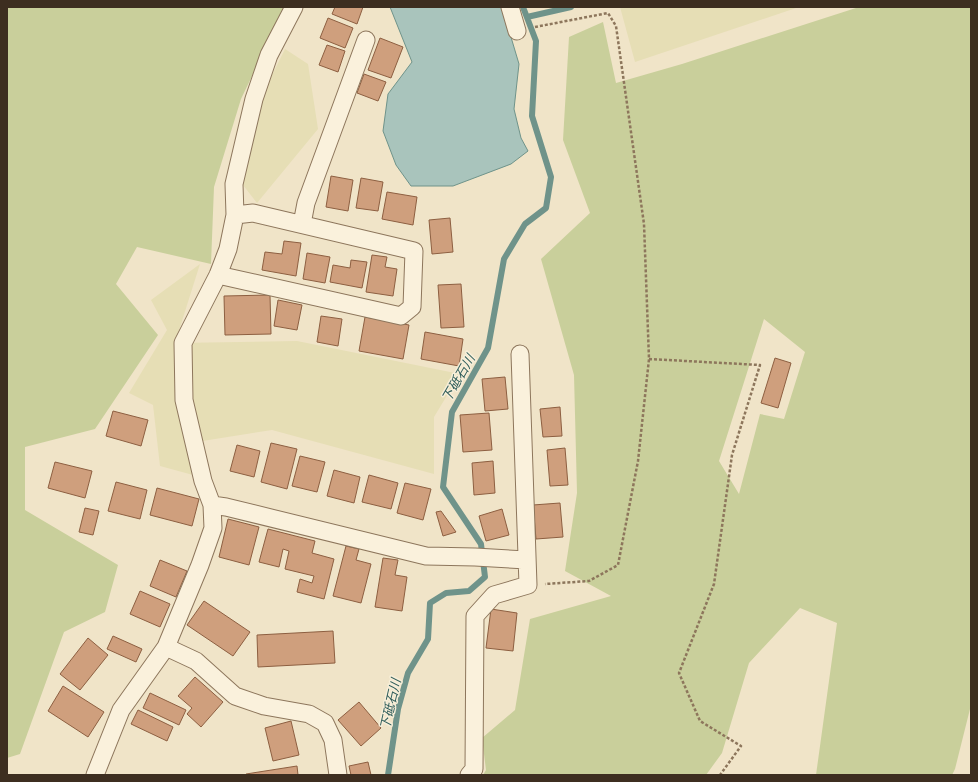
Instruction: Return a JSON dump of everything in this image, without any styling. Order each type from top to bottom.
[{"type":"street","points":[[95,775],[121,710],[166,647],[200,565],[213,528],[212,505],[203,481],[184,400],[183,343],[218,275],[228,249],[235,215],[234,184],[254,99],[269,55],[294,7]]},
{"type":"street","points":[[510,7],[517,31]]},
{"type":"street","points":[[302,224],[306,203],[366,40]]},
{"type":"street","points":[[218,275],[401,316],[412,306],[414,251],[252,213],[235,215]]},
{"type":"street","points":[[469,775],[474,769],[475,616],[494,595],[528,585],[520,354]]},
{"type":"street","points":[[212,505],[226,507],[426,556],[482,557],[527,560]]},
{"type":"street","points":[[166,647],[196,662],[235,696],[264,706],[309,714],[325,723],[333,740],[338,775]]},
{"type":"path","points":[[528,585],[589,581],[618,565],[638,461],[649,359],[644,224],[616,26],[608,13],[540,26]]},
{"type":"path","points":[[649,359],[760,365],[732,455],[714,584],[679,673],[700,720],[740,746],[720,775]]},
{"type":"shaded area","points":[[620,7],[799,7],[635,62]]},
{"type":"shaded area","points":[[285,49],[308,64],[318,129],[257,203],[243,185],[266,87]]},
{"type":"shaded area","points":[[200,264],[175,343],[297,341],[460,374],[434,417],[434,474],[272,430],[190,443],[193,475],[160,466],[153,405],[129,393],[167,330],[151,300]]},
{"type":"green space","points":[[7,7],[285,7],[241,99],[214,187],[211,264],[137,247],[116,284],[158,335],[95,429],[25,447],[25,510],[118,565],[105,612],[64,632],[20,754],[7,758]]},
{"type":"green space","points":[[859,7],[971,7],[971,705],[955,769],[952,775],[816,775],[837,623],[800,608],[749,663],[722,753],[706,775],[483,775],[486,770],[482,738],[515,710],[530,619],[611,596],[565,571],[577,493],[574,375],[541,259],[590,213],[563,140],[569,37],[603,22],[616,83],[682,64]],"holes":[[[764,319],[805,352],[784,419],[760,414],[739,494],[719,461]]]},
{"type":"water","points":[[390,7],[502,7],[519,64],[514,109],[521,138],[528,151],[511,164],[453,186],[411,186],[396,165],[383,131],[388,94],[412,62]]},
{"type":"building","points":[[335,7],[363,7],[357,24],[332,14]]},
{"type":"building","points":[[328,18],[353,28],[345,48],[320,38]]},
{"type":"building","points":[[380,38],[403,47],[391,78],[368,70]]},
{"type":"building","points":[[327,45],[345,51],[338,72],[319,65]]},
{"type":"building","points":[[364,74],[386,82],[378,101],[357,93]]},
{"type":"building","points":[[331,176],[353,180],[348,211],[326,207]]},
{"type":"building","points":[[361,178],[383,182],[378,211],[356,208]]},
{"type":"building","points":[[387,192],[417,197],[413,225],[382,219]]},
{"type":"building","points":[[450,218],[453,252],[432,254],[429,220]]},
{"type":"building","points":[[284,241],[301,243],[296,276],[262,270],[265,252],[282,254]]},
{"type":"building","points":[[307,253],[330,257],[325,283],[303,279]]},
{"type":"building","points":[[372,255],[387,257],[385,267],[397,269],[393,296],[366,292]]},
{"type":"building","points":[[351,260],[367,262],[362,288],[330,282],[333,265],[350,268]]},
{"type":"building","points":[[461,284],[464,327],[441,328],[438,285]]},
{"type":"building","points":[[270,295],[271,334],[225,335],[224,296]]},
{"type":"building","points":[[278,300],[302,305],[297,330],[274,326]]},
{"type":"building","points":[[321,316],[342,319],[338,346],[317,342]]},
{"type":"building","points":[[365,317],[409,325],[403,359],[359,351]]},
{"type":"building","points":[[425,332],[463,339],[459,366],[421,359]]},
{"type":"building","points":[[775,358],[791,363],[778,408],[761,403]]},
{"type":"building","points":[[505,377],[508,409],[485,411],[482,379]]},
{"type":"building","points":[[560,407],[562,436],[543,437],[540,409]]},
{"type":"building","points":[[113,411],[148,420],[141,446],[106,436]]},
{"type":"building","points":[[489,413],[492,450],[463,452],[460,415]]},
{"type":"building","points":[[271,443],[297,449],[287,489],[261,482]]},
{"type":"building","points":[[237,445],[260,451],[254,477],[230,471]]},
{"type":"building","points":[[565,448],[568,485],[550,486],[547,450]]},
{"type":"building","points":[[300,456],[325,462],[317,492],[292,486]]},
{"type":"building","points":[[493,461],[495,493],[474,495],[472,463]]},
{"type":"building","points":[[55,462],[92,471],[85,498],[48,488]]},
{"type":"building","points":[[334,470],[360,477],[354,503],[327,496]]},
{"type":"building","points":[[369,475],[398,483],[391,509],[362,502]]},
{"type":"building","points":[[116,482],[147,490],[140,519],[108,511]]},
{"type":"building","points":[[405,483],[431,489],[423,520],[397,513]]},
{"type":"building","points":[[157,488],[199,499],[192,526],[150,515]]},
{"type":"building","points":[[560,503],[563,537],[536,539],[533,505]]},
{"type":"building","points":[[85,508],[99,511],[93,535],[79,532]]},
{"type":"building","points":[[502,509],[509,535],[486,541],[479,516]]},
{"type":"building","points":[[441,511],[456,532],[443,536],[436,512]]},
{"type":"building","points":[[228,519],[259,527],[249,565],[219,557]]},
{"type":"building","points":[[268,529],[315,541],[312,553],[334,559],[324,599],[297,592],[300,579],[312,583],[314,576],[285,569],[289,551],[283,549],[279,567],[259,562]]},
{"type":"building","points":[[346,546],[359,549],[356,560],[371,564],[361,603],[333,596]]},
{"type":"building","points":[[383,558],[398,560],[395,575],[407,577],[402,611],[375,607]]},
{"type":"building","points":[[160,560],[187,571],[176,597],[150,586]]},
{"type":"building","points":[[140,591],[170,604],[160,627],[130,614]]},
{"type":"building","points":[[204,601],[250,632],[233,656],[187,625]]},
{"type":"building","points":[[491,609],[517,613],[513,651],[486,648]]},
{"type":"building","points":[[333,631],[335,663],[258,667],[257,635]]},
{"type":"building","points":[[113,636],[142,649],[136,662],[107,649]]},
{"type":"building","points":[[88,638],[108,655],[80,690],[60,674]]},
{"type":"building","points":[[195,677],[223,702],[201,727],[187,714],[192,708],[178,696]]},
{"type":"building","points":[[63,686],[104,712],[88,737],[48,711]]},
{"type":"building","points":[[150,693],[186,710],[179,725],[143,708]]},
{"type":"building","points":[[359,702],[381,728],[361,746],[338,720]]},
{"type":"building","points":[[138,710],[173,727],[167,741],[131,724]]},
{"type":"building","points":[[291,721],[299,755],[273,761],[265,728]]},
{"type":"building","points":[[368,762],[371,775],[351,775],[349,766]]},
{"type":"building","points":[[297,766],[298,775],[246,775],[246,774]]},
{"type":"waterway","name":"下砥石川","points":[[388,775],[398,709],[408,673],[428,639],[430,603],[446,593],[469,591],[485,577],[481,544],[443,487],[452,412],[488,348],[504,259],[525,224],[546,208],[551,177],[532,116],[536,41],[523,7]]},
{"type":"waterway","points":[[527,17],[571,7]]}]
